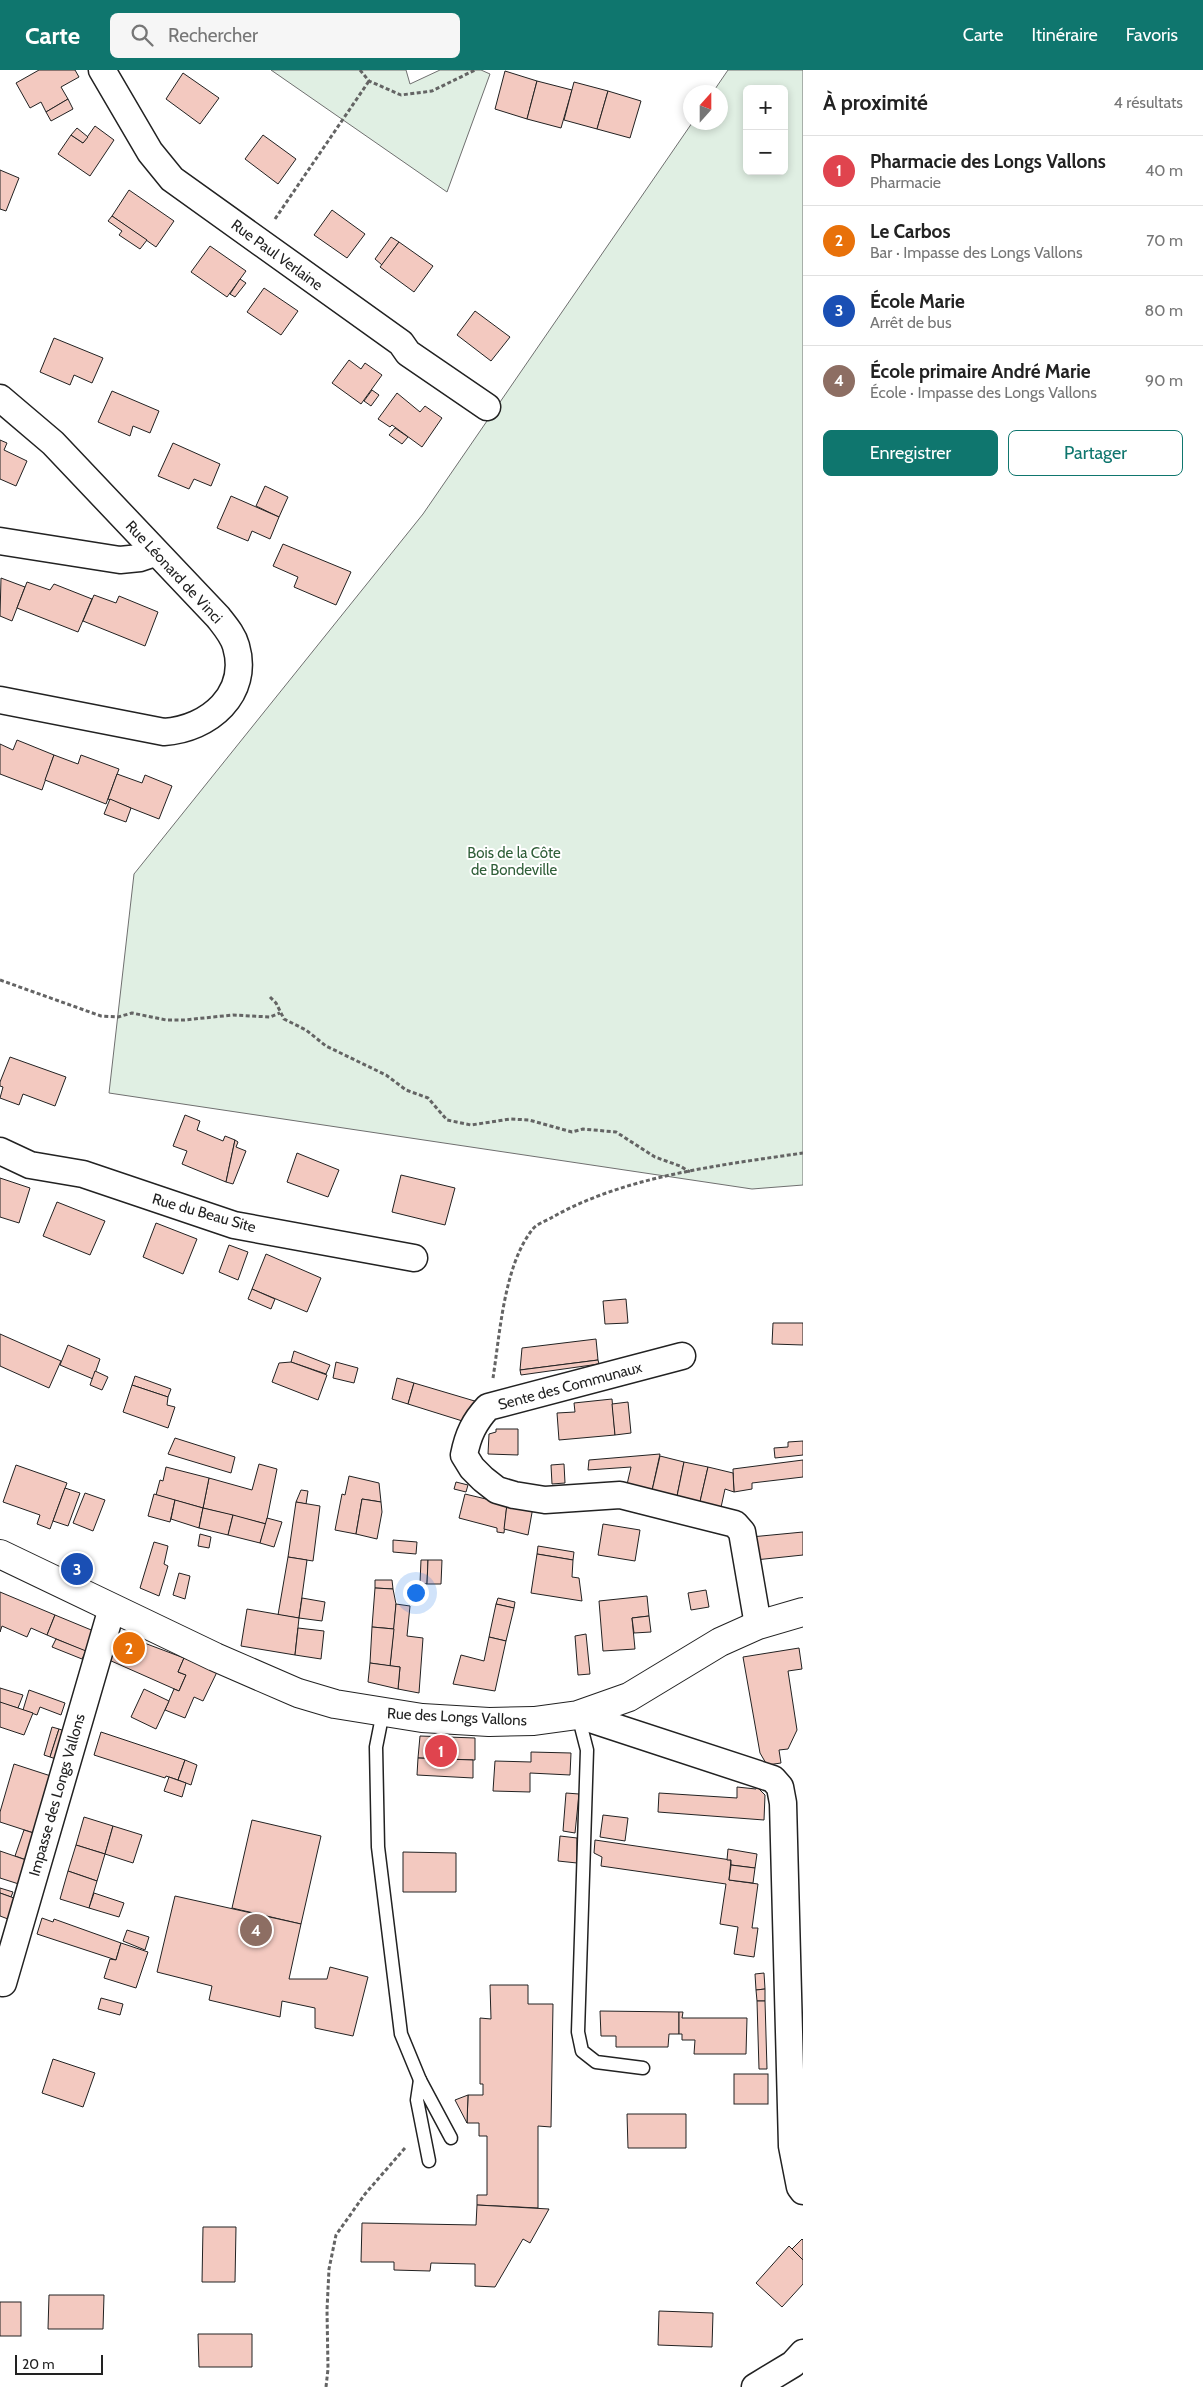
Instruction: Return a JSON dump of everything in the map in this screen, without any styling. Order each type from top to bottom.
[{"type":"street","name":"Rue Paul Verlaine","points":[[102,70],[150,152],[172,178],[401,343],[408,353],[487,407]]},
{"type":"street","name":"Rue Léonard de Vinci","points":[[0,398],[53,443],[155,553],[218,617],[230,632],[236,645],[239,664],[238,680],[230,695],[208,720],[191,728],[164,732],[0,700]]},
{"type":"street","points":[[0,541],[120,560],[140,558],[155,553]]},
{"type":"street","name":"Rue du Beau Site","points":[[0,1151],[30,1165],[83,1174],[234,1225],[414,1258]]},
{"type":"street","name":"Sente des Communaux","points":[[682,1356],[488,1407],[478,1417],[468,1435],[464,1455],[472,1468],[497,1490],[514,1495],[545,1500],[620,1495],[735,1524],[742,1532],[758,1625]]},
{"type":"street","name":"Rue des Longs Vallons","points":[[0,1554],[230,1664],[298,1692],[335,1704],[422,1718],[489,1722],[534,1721],[578,1715],[629,1697],[720,1642],[758,1625],[803,1612]]},
{"type":"street","name":"Impasse des Longs Vallons","points":[[3,1983],[112,1608]]},
{"type":"street","points":[[578,1715],[773,1779],[780,1787],[783,1803],[792,2146],[800,2187],[803,2191]]},
{"type":"street","points":[[755,2387],[793,2364],[803,2353]]},
{"type":"lane","points":[[382,1712],[376,1747],[378,1847],[401,2034],[420,2080],[451,2138]]},
{"type":"lane","points":[[578,1715],[587,1750],[578,2032],[582,2052],[596,2062],[643,2068]]},
{"type":"lane","points":[[420,2080],[417,2100],[428,2161]]},
{"type":"path","points":[[360,70],[369,81],[401,95],[432,91],[475,70]]},
{"type":"path","points":[[282,209],[369,81]]},
{"type":"path","points":[[0,980],[101,1016],[118,1016],[132,1013],[166,1020],[184,1020],[233,1015],[270,1017],[280,1013]]},
{"type":"path","points":[[270,997],[276,1003],[284,1019],[306,1030],[326,1046],[386,1075],[406,1090],[428,1098],[447,1120],[471,1125],[510,1119],[530,1120],[572,1132],[583,1129],[616,1132],[655,1157],[680,1166],[690,1172]]},
{"type":"path","points":[[488,1407],[510,1273],[533,1228],[577,1203],[658,1179],[741,1162],[803,1153]]},
{"type":"path","points":[[326,2387],[328,2369],[327,2310],[329,2270],[336,2235],[365,2194],[394,2159],[422,2134]]},
{"type":"green space","points":[[271,70],[406,70],[410,84],[440,70],[481,70],[490,74],[447,192]]},
{"type":"green space","name":"Bois de la Côte de Bondeville","points":[[728,70],[803,70],[803,1185],[752,1189],[109,1093],[134,874],[423,514],[687,130],[728,130],[728,85],[718,85]]},
{"type":"building","points":[[39,70],[75,70],[79,77],[61,87],[68,99],[46,112],[41,102],[30,108],[16,83]]},
{"type":"building","points":[[505,71],[537,81],[527,119],[495,109]]},
{"type":"building","points":[[183,73],[219,98],[200,124],[166,99]]},
{"type":"building","points":[[537,81],[572,90],[561,128],[527,119]]},
{"type":"building","points":[[574,82],[608,91],[597,129],[564,120]]},
{"type":"building","points":[[608,91],[641,101],[630,138],[597,129]]},
{"type":"building","points":[[68,99],[73,109],[51,121],[46,112]]},
{"type":"building","points":[[95,126],[114,140],[90,176],[58,154],[71,135],[83,143]]},
{"type":"building","points":[[77,128],[88,137],[83,143],[71,135]]},
{"type":"building","points":[[263,135],[296,159],[278,184],[245,159]]},
{"type":"building","points":[[0,170],[19,178],[6,211],[0,209]]},
{"type":"building","points":[[129,190],[174,221],[156,247],[112,216]]},
{"type":"building","points":[[332,210],[365,234],[347,258],[314,235]]},
{"type":"building","points":[[112,216],[147,240],[140,249],[119,235],[122,231],[108,221]]},
{"type":"building","points":[[391,237],[399,242],[382,265],[375,259]]},
{"type":"building","points":[[399,242],[433,266],[414,292],[380,267]]},
{"type":"building","points":[[210,246],[246,271],[227,297],[191,272]]},
{"type":"building","points":[[240,279],[246,283],[235,297],[230,294]]},
{"type":"building","points":[[264,288],[298,311],[281,335],[247,312]]},
{"type":"building","points":[[475,311],[510,337],[491,361],[457,335]]},
{"type":"building","points":[[54,338],[103,358],[92,383],[74,375],[70,385],[40,372]]},
{"type":"building","points":[[349,360],[361,369],[365,363],[382,375],[361,404],[332,383]]},
{"type":"building","points":[[372,390],[379,395],[371,406],[364,401]]},
{"type":"building","points":[[112,391],[159,411],[150,433],[133,426],[130,436],[98,422]]},
{"type":"building","points":[[397,393],[420,412],[425,406],[442,418],[422,447],[392,425],[390,427],[378,419]]},
{"type":"building","points":[[395,428],[408,437],[402,444],[389,435]]},
{"type":"building","points":[[0,440],[7,443],[4,450],[27,461],[16,486],[0,479]]},
{"type":"building","points":[[173,443],[220,464],[211,486],[194,479],[189,489],[158,476]]},
{"type":"building","points":[[265,486],[288,497],[279,517],[256,506]]},
{"type":"building","points":[[231,496],[279,517],[270,539],[252,531],[248,541],[217,528]]},
{"type":"building","points":[[283,544],[351,572],[336,605],[294,587],[298,577],[273,566]]},
{"type":"building","points":[[1,578],[25,587],[12,621],[0,616]]},
{"type":"building","points":[[27,582],[50,590],[54,584],[92,599],[78,632],[17,608]]},
{"type":"building","points":[[94,595],[116,603],[119,596],[158,612],[145,646],[83,621]]},
{"type":"building","points":[[17,740],[54,755],[42,790],[0,774],[0,744],[13,750]]},
{"type":"building","points":[[54,755],[78,764],[81,755],[119,769],[106,804],[45,780]]},
{"type":"building","points":[[117,774],[142,783],[145,775],[172,786],[159,819],[108,799]]},
{"type":"building","points":[[110,799],[131,808],[126,822],[104,814]]},
{"type":"building","points":[[10,1057],[66,1077],[55,1106],[23,1094],[19,1105],[0,1098],[3,1087],[0,1086],[0,1082]]},
{"type":"building","points":[[185,1115],[200,1121],[197,1130],[223,1141],[225,1136],[235,1140],[226,1182],[182,1164],[187,1151],[173,1146]]},
{"type":"building","points":[[235,1140],[238,1142],[236,1147],[246,1151],[233,1184],[226,1182]]},
{"type":"building","points":[[297,1153],[339,1170],[328,1197],[287,1182]]},
{"type":"building","points":[[401,1175],[455,1188],[445,1225],[392,1212]]},
{"type":"building","points":[[0,1178],[30,1188],[19,1223],[0,1217]]},
{"type":"building","points":[[57,1202],[105,1221],[90,1255],[43,1236]]},
{"type":"building","points":[[156,1223],[197,1239],[183,1274],[143,1257]]},
{"type":"building","points":[[229,1245],[248,1252],[238,1280],[219,1272]]},
{"type":"building","points":[[266,1254],[321,1278],[307,1312],[252,1289]]},
{"type":"building","points":[[252,1289],[275,1299],[271,1309],[248,1299]]},
{"type":"building","points":[[626,1299],[628,1323],[605,1324],[603,1301]]},
{"type":"building","points":[[773,1323],[803,1323],[803,1345],[772,1344]]},
{"type":"building","points":[[0,1334],[61,1361],[49,1388],[0,1366]]},
{"type":"building","points":[[596,1339],[598,1360],[520,1370],[522,1348]]},
{"type":"building","points":[[68,1345],[100,1359],[93,1379],[60,1365]]},
{"type":"building","points":[[294,1351],[330,1365],[326,1374],[291,1362]]},
{"type":"building","points":[[598,1360],[599,1364],[521,1375],[520,1370]]},
{"type":"building","points":[[291,1362],[327,1375],[318,1400],[272,1382],[279,1363]]},
{"type":"building","points":[[336,1362],[358,1368],[354,1383],[333,1378]]},
{"type":"building","points":[[95,1371],[108,1377],[102,1390],[90,1385]]},
{"type":"building","points":[[135,1376],[171,1389],[168,1397],[132,1385]]},
{"type":"building","points":[[397,1378],[414,1383],[408,1404],[392,1399]]},
{"type":"building","points":[[414,1383],[478,1402],[472,1424],[408,1404]]},
{"type":"building","points":[[132,1385],[168,1397],[167,1405],[175,1407],[168,1428],[123,1412]]},
{"type":"building","points":[[612,1399],[615,1435],[559,1440],[557,1413],[575,1412],[574,1403]]},
{"type":"building","points":[[628,1402],[631,1433],[615,1435],[612,1404]]},
{"type":"building","points":[[496,1429],[518,1429],[518,1455],[488,1454],[489,1434],[496,1432]]},
{"type":"building","points":[[175,1438],[235,1457],[231,1473],[168,1454]]},
{"type":"building","points":[[803,1441],[803,1455],[775,1458],[774,1448],[788,1447],[788,1442]]},
{"type":"building","points":[[660,1454],[651,1495],[626,1489],[631,1467],[588,1470],[589,1460]]},
{"type":"building","points":[[660,1456],[684,1462],[676,1501],[651,1495]]},
{"type":"building","points":[[803,1460],[803,1477],[752,1483],[752,1489],[734,1492],[733,1469]]},
{"type":"building","points":[[684,1462],[708,1467],[699,1506],[676,1501]]},
{"type":"building","points":[[259,1464],[277,1469],[266,1524],[203,1508],[209,1478],[252,1490]]},
{"type":"building","points":[[564,1464],[565,1483],[552,1484],[551,1465]]},
{"type":"building","points":[[16,1465],[67,1483],[50,1529],[37,1524],[40,1515],[3,1502]]},
{"type":"building","points":[[166,1467],[209,1478],[203,1508],[156,1495],[160,1480],[163,1481]]},
{"type":"building","points":[[708,1467],[733,1473],[734,1492],[725,1489],[720,1512],[699,1506]]},
{"type":"building","points":[[349,1476],[379,1483],[381,1502],[362,1499],[356,1534],[335,1530],[342,1494],[345,1495]]},
{"type":"building","points":[[456,1482],[468,1485],[466,1492],[454,1489]]},
{"type":"building","points":[[65,1488],[80,1493],[68,1526],[53,1521]]},
{"type":"building","points":[[301,1490],[308,1491],[306,1504],[296,1502]]},
{"type":"building","points":[[85,1493],[105,1500],[93,1531],[73,1523]]},
{"type":"building","points":[[154,1494],[175,1500],[170,1522],[148,1516]]},
{"type":"building","points":[[465,1494],[507,1504],[504,1533],[497,1532],[497,1528],[459,1518]]},
{"type":"building","points":[[362,1499],[381,1502],[382,1512],[377,1539],[356,1534]]},
{"type":"building","points":[[175,1500],[203,1508],[199,1528],[171,1519]]},
{"type":"building","points":[[296,1502],[320,1506],[313,1561],[288,1557]]},
{"type":"building","points":[[507,1504],[533,1507],[528,1535],[504,1529]]},
{"type":"building","points":[[203,1508],[233,1515],[228,1535],[199,1528]]},
{"type":"building","points":[[233,1515],[266,1524],[260,1543],[228,1535]]},
{"type":"building","points":[[267,1518],[282,1522],[274,1547],[260,1543]]},
{"type":"building","points":[[603,1524],[640,1530],[635,1561],[598,1555]]},
{"type":"building","points":[[803,1532],[803,1555],[755,1560],[751,1537]]},
{"type":"building","points":[[200,1534],[211,1537],[209,1548],[198,1546]]},
{"type":"building","points":[[393,1540],[417,1542],[416,1554],[393,1552]]},
{"type":"building","points":[[154,1542],[168,1546],[164,1564],[168,1566],[159,1596],[140,1588]]},
{"type":"building","points":[[538,1546],[574,1552],[573,1560],[537,1554]]},
{"type":"building","points":[[537,1554],[573,1560],[572,1577],[579,1578],[582,1601],[531,1593]]},
{"type":"building","points":[[288,1557],[307,1560],[299,1618],[278,1615]]},
{"type":"building","points":[[421,1560],[428,1560],[427,1584],[420,1583]]},
{"type":"building","points":[[428,1560],[442,1560],[441,1584],[427,1584]]},
{"type":"building","points":[[179,1573],[190,1576],[185,1599],[173,1595]]},
{"type":"building","points":[[375,1580],[392,1580],[393,1589],[375,1588]]},
{"type":"building","points":[[375,1588],[393,1589],[396,1604],[394,1629],[372,1627]]},
{"type":"building","points":[[706,1590],[709,1607],[691,1610],[688,1593]]},
{"type":"building","points":[[0,1592],[55,1615],[47,1635],[31,1628],[27,1637],[2,1626],[0,1632]]},
{"type":"building","points":[[647,1596],[649,1616],[632,1618],[635,1649],[603,1651],[599,1601]]},
{"type":"building","points":[[302,1598],[325,1602],[322,1621],[299,1618]]},
{"type":"building","points":[[498,1598],[515,1602],[514,1608],[496,1604]]},
{"type":"building","points":[[396,1604],[410,1606],[407,1636],[423,1638],[419,1693],[398,1689],[400,1667],[390,1666]]},
{"type":"building","points":[[496,1604],[514,1608],[506,1641],[489,1637]]},
{"type":"building","points":[[247,1609],[299,1618],[295,1655],[241,1646]]},
{"type":"building","points":[[55,1615],[101,1634],[94,1655],[47,1635]]},
{"type":"building","points":[[649,1616],[651,1632],[634,1633],[632,1618]]},
{"type":"building","points":[[372,1627],[394,1629],[390,1666],[370,1663]]},
{"type":"building","points":[[298,1628],[324,1631],[321,1659],[295,1655]]},
{"type":"building","points":[[126,1632],[140,1638],[139,1641],[184,1658],[178,1672],[186,1675],[179,1691],[109,1660],[117,1636]]},
{"type":"building","points":[[586,1634],[590,1674],[578,1675],[575,1636]]},
{"type":"building","points":[[489,1637],[506,1641],[495,1691],[453,1684],[461,1655],[484,1661]]},
{"type":"building","points":[[56,1639],[86,1651],[82,1659],[52,1647]]},
{"type":"building","points":[[799,1648],[802,1669],[788,1671],[797,1730],[788,1749],[779,1750],[781,1763],[767,1765],[760,1753],[743,1657]]},
{"type":"building","points":[[184,1658],[217,1672],[203,1701],[194,1697],[185,1718],[165,1710],[174,1689],[179,1691],[186,1675],[178,1672]]},
{"type":"building","points":[[370,1663],[400,1667],[398,1689],[368,1682]]},
{"type":"building","points":[[0,1688],[23,1695],[18,1708],[0,1703]]},
{"type":"building","points":[[144,1689],[169,1701],[156,1729],[131,1717]]},
{"type":"building","points":[[29,1690],[65,1703],[61,1715],[40,1707],[37,1715],[23,1710]]},
{"type":"building","points":[[0,1702],[33,1713],[24,1735],[0,1727]]},
{"type":"building","points":[[52,1727],[59,1729],[50,1757],[44,1755]]},
{"type":"building","points":[[59,1729],[70,1733],[62,1761],[50,1757]]},
{"type":"building","points":[[101,1732],[185,1760],[178,1780],[166,1776],[165,1778],[94,1755]]},
{"type":"building","points":[[420,1736],[475,1738],[475,1760],[418,1758]]},
{"type":"building","points":[[531,1752],[571,1753],[570,1775],[530,1773],[530,1792],[493,1791],[495,1761],[531,1762]]},
{"type":"building","points":[[418,1758],[473,1760],[473,1778],[417,1775]]},
{"type":"building","points":[[185,1760],[197,1765],[191,1785],[178,1780]]},
{"type":"building","points":[[14,1764],[57,1778],[40,1835],[0,1822],[0,1812]]},
{"type":"building","points":[[169,1777],[186,1783],[182,1797],[164,1791]]},
{"type":"building","points":[[737,1787],[756,1789],[757,1787],[765,1795],[764,1820],[658,1812],[659,1793],[737,1798]]},
{"type":"building","points":[[566,1793],[579,1794],[575,1833],[563,1831]]},
{"type":"building","points":[[603,1815],[628,1818],[625,1841],[600,1837]]},
{"type":"building","points":[[84,1817],[113,1826],[105,1854],[76,1845]]},
{"type":"building","points":[[252,1820],[321,1836],[301,1924],[232,1908]]},
{"type":"building","points":[[113,1826],[142,1835],[133,1863],[105,1854]]},
{"type":"building","points":[[24,1830],[40,1835],[32,1862],[15,1856]]},
{"type":"building","points":[[560,1836],[577,1838],[577,1863],[558,1861]]},
{"type":"building","points":[[595,1840],[731,1860],[729,1880],[758,1884],[752,1928],[758,1928],[754,1957],[734,1954],[738,1927],[720,1924],[726,1884],[601,1866],[602,1857],[594,1853]]},
{"type":"building","points":[[76,1845],[105,1854],[97,1881],[68,1871]]},
{"type":"building","points":[[728,1849],[757,1854],[755,1868],[731,1865],[731,1860],[727,1860]]},
{"type":"building","points":[[0,1851],[32,1862],[25,1886],[0,1878]]},
{"type":"building","points":[[403,1852],[456,1853],[456,1892],[403,1892]]},
{"type":"building","points":[[731,1865],[755,1868],[753,1883],[729,1880]]},
{"type":"building","points":[[68,1871],[97,1881],[89,1908],[60,1899]]},
{"type":"building","points":[[0,1888],[13,1892],[11,1897],[0,1893]]},
{"type":"building","points":[[0,1893],[14,1898],[8,1919],[0,1916]]},
{"type":"building","points":[[94,1893],[124,1903],[119,1917],[89,1908]]},
{"type":"building","points":[[175,1896],[301,1924],[289,1979],[327,1979],[330,1967],[368,1977],[353,2036],[315,2028],[315,2008],[282,2001],[280,2017],[209,2000],[212,1986],[157,1972]]},
{"type":"building","points":[[42,1918],[53,1922],[54,1919],[121,1943],[116,1960],[37,1934]]},
{"type":"building","points":[[127,1930],[149,1937],[145,1950],[123,1941]]},
{"type":"building","points":[[121,1943],[148,1952],[136,1988],[104,1978],[110,1959],[116,1960]]},
{"type":"building","points":[[764,1973],[765,1989],[756,1990],[755,1974]]},
{"type":"building","points":[[490,1985],[528,1985],[528,2004],[553,2004],[551,2127],[538,2126],[538,2208],[477,2205],[477,2195],[487,2195],[487,2136],[479,2136],[479,2123],[467,2123],[468,2095],[483,2095],[483,2084],[480,2084],[480,2018],[491,2019]]},
{"type":"building","points":[[765,1989],[765,2001],[757,2001],[756,1990]]},
{"type":"building","points":[[101,1998],[123,2004],[120,2015],[98,2009]]},
{"type":"building","points":[[757,2001],[765,2001],[767,2069],[759,2069]]},
{"type":"building","points":[[600,2011],[679,2012],[679,2034],[669,2034],[668,2047],[616,2047],[616,2036],[601,2036]]},
{"type":"building","points":[[679,2012],[683,2012],[682,2018],[747,2018],[746,2054],[694,2054],[695,2040],[682,2040],[682,2034],[679,2034]]},
{"type":"building","points":[[53,2059],[95,2073],[83,2107],[42,2093]]},
{"type":"building","points":[[734,2074],[768,2074],[768,2104],[734,2104]]},
{"type":"building","points":[[468,2095],[467,2123],[455,2100]]},
{"type":"building","points":[[627,2114],[686,2114],[686,2148],[628,2148]]},
{"type":"building","points":[[477,2205],[549,2209],[530,2243],[523,2239],[495,2287],[475,2286],[475,2264],[431,2263],[430,2271],[394,2270],[394,2262],[361,2262],[362,2223],[476,2225]]},
{"type":"building","points":[[203,2227],[236,2227],[235,2282],[202,2282]]},
{"type":"building","points":[[803,2240],[803,2260],[792,2249]]},
{"type":"building","points":[[789,2246],[803,2260],[803,2284],[782,2307],[756,2283]]},
{"type":"building","points":[[49,2295],[104,2295],[103,2329],[48,2329]]},
{"type":"building","points":[[0,2302],[21,2302],[21,2336],[0,2336]]},
{"type":"building","points":[[659,2311],[713,2313],[712,2347],[658,2345]]},
{"type":"building","points":[[198,2334],[252,2334],[252,2367],[199,2367]]},
{"type":"place","name":"École Marie","points":[[77,1569]]},
{"type":"place","name":"Le Carbos","points":[[129,1648]]},
{"type":"place","name":"Pharmacie des Longs Vallons","points":[[441,1751]]},
{"type":"place","name":"École primaire André Marie","points":[[256,1930]]}]
